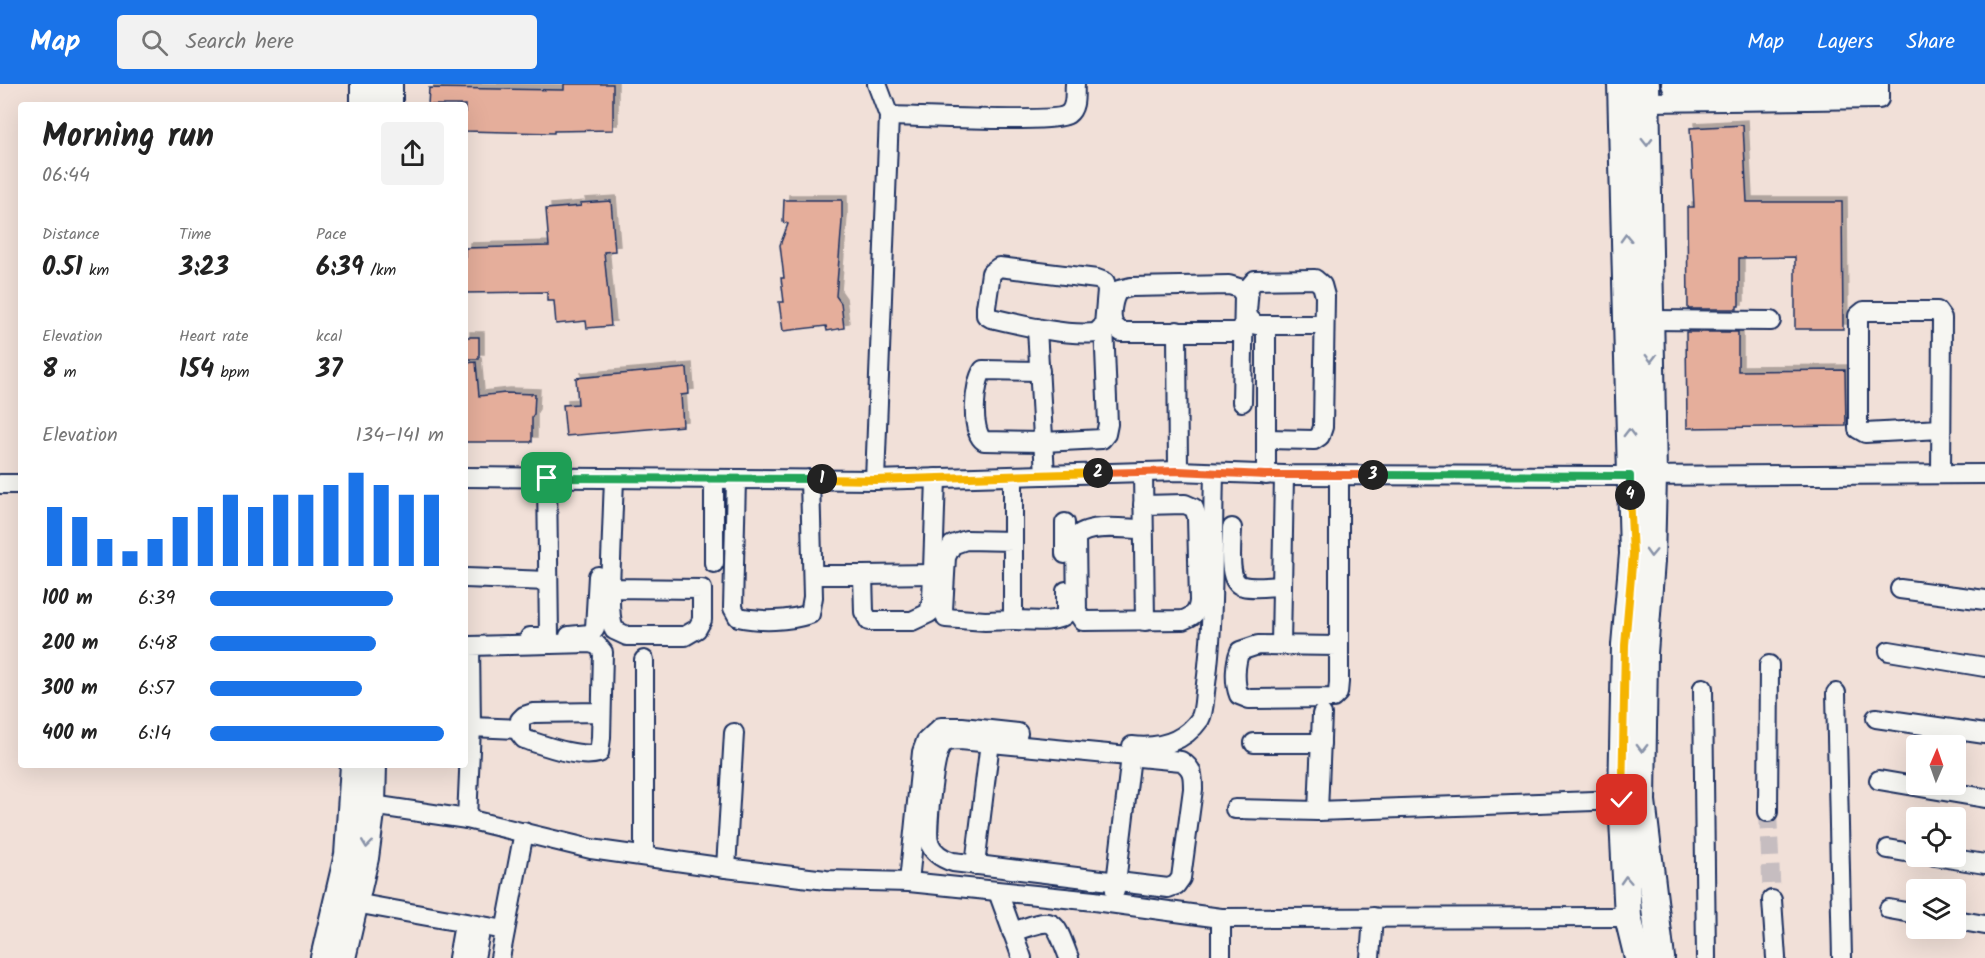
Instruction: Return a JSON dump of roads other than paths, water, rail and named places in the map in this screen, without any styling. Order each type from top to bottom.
[{"type":"street","points":[[364,84],[364,102]]},
{"type":"street","points":[[388,102],[389,84]]},
{"type":"street","points":[[875,480],[889,116],[877,84]]},
{"type":"street","points":[[889,116],[1062,118],[1070,113],[1074,106],[1075,84]]},
{"type":"street","points":[[1621,84],[1628,319],[1641,476],[1651,561],[1644,653],[1641,801],[1661,958]]},
{"type":"street","points":[[1638,958],[1628,917],[1622,800],[1625,645],[1641,476],[1650,320],[1646,93],[1877,84]]},
{"type":"street","points":[[1040,371],[983,370],[979,376],[976,391],[976,428],[979,437],[984,441],[1043,442],[1102,439],[1106,434],[1108,424],[1104,325],[1107,290],[1105,282],[1097,279],[999,267],[991,273],[986,315],[991,318],[1037,328],[1086,334],[1096,333],[1104,325]]},
{"type":"street","points":[[1266,439],[1314,440],[1320,436],[1323,427],[1325,296],[1322,285],[1315,279],[1255,280],[1249,287],[1247,312],[1256,325],[1324,325]]},
{"type":"street","points":[[1242,402],[1244,295],[1239,288],[1229,285],[1131,287],[1119,290],[1113,297],[1114,326],[1121,332],[1243,332]]},
{"type":"street","points":[[1941,429],[1865,433],[1858,429],[1858,316],[1864,310],[1937,311],[1942,318],[1941,474]]},
{"type":"street","points":[[1650,320],[1772,321]]},
{"type":"street","points":[[1266,325],[1266,439],[1275,475],[1282,586],[1281,645]]},
{"type":"street","points":[[1037,328],[1045,475]]},
{"type":"street","points":[[1177,331],[1178,471]]},
{"type":"street","points":[[468,477],[875,480],[1178,471],[1275,475],[1985,474]]},
{"type":"street","points":[[1143,472],[1145,621]]},
{"type":"street","points":[[909,882],[922,752],[926,741],[941,727],[962,727],[1148,748],[1168,744],[1184,736],[1202,717],[1211,630],[1214,472]]},
{"type":"street","points":[[1339,646],[1258,645],[1240,651],[1237,659],[1239,695],[1249,699],[1333,698],[1338,693],[1339,646],[1340,475]]},
{"type":"street","points":[[1012,476],[1013,620]]},
{"type":"street","points":[[547,478],[549,637]]},
{"type":"street","points":[[614,478],[610,588],[611,621],[614,630],[627,636],[685,636],[697,629],[702,620],[702,589]]},
{"type":"street","points":[[863,575],[864,612],[869,621],[912,621],[929,613],[933,600],[936,478]]},
{"type":"street","points":[[714,479],[714,562]]},
{"type":"street","points":[[736,479],[733,608],[738,617],[750,620],[794,619],[810,614],[813,575],[810,479]]},
{"type":"street","points":[[0,484],[18,484]]},
{"type":"street","points":[[1143,505],[1185,504],[1194,508],[1197,517],[1198,610],[1191,617],[1183,620],[1083,621],[1077,612],[1076,537],[1091,528],[1143,529]]},
{"type":"street","points":[[1013,541],[966,540],[952,545],[946,557],[943,610],[946,618],[957,620],[1056,620],[1063,618],[1066,615],[1065,523]]},
{"type":"street","points":[[1232,528],[1232,575],[1235,583],[1241,586],[1282,586]]},
{"type":"street","points":[[468,642],[590,634],[595,628],[599,554]]},
{"type":"street","points":[[813,575],[933,574]]},
{"type":"street","points":[[468,578],[548,580]]},
{"type":"street","points":[[610,588],[724,588]]},
{"type":"street","points":[[1900,589],[1985,600]]},
{"type":"street","points":[[468,642],[590,643],[597,645],[603,652],[601,738],[598,753],[591,755],[544,746],[524,739],[520,734],[520,720],[524,716],[533,713],[600,712]]},
{"type":"street","points":[[1889,651],[1985,667]]},
{"type":"street","points":[[644,660],[644,855]]},
{"type":"street","points":[[467,819],[471,727],[468,663]]},
{"type":"street","points":[[1768,665],[1768,812]]},
{"type":"street","points":[[1702,688],[1706,958]]},
{"type":"street","points":[[1836,693],[1842,958]]},
{"type":"street","points":[[1318,811],[1322,714]]},
{"type":"street","points":[[1876,718],[1985,734]]},
{"type":"street","points":[[471,727],[520,729]]},
{"type":"street","points":[[726,868],[734,733]]},
{"type":"street","points":[[960,740],[990,742],[1181,761],[1189,766],[1193,774],[1193,789],[1181,878],[1176,885],[1168,888],[975,865],[944,859],[934,851],[929,842],[928,822],[940,745],[948,741],[960,740]]},
{"type":"street","points":[[975,865],[990,742]]},
{"type":"street","points":[[1254,743],[1321,743]]},
{"type":"street","points":[[1113,904],[1131,756]]},
{"type":"street","points":[[342,958],[365,858],[362,801],[355,768]]},
{"type":"street","points":[[324,958],[348,855],[372,768]]},
{"type":"street","points":[[1879,780],[1985,798]]},
{"type":"street","points":[[1235,809],[1318,811],[1622,800]]},
{"type":"street","points":[[362,801],[467,819],[591,849],[726,868],[826,880],[909,882],[1221,918],[1628,917]]},
{"type":"street","points":[[500,958],[524,832]]},
{"type":"street","points":[[1888,849],[1906,852]]},
{"type":"street","points":[[1966,861],[1985,864]]},
{"type":"street","points":[[998,892],[1022,958]]},
{"type":"street","points":[[1772,900],[1776,958]]},
{"type":"street","points":[[355,903],[505,930]]},
{"type":"street","points":[[1889,909],[1906,912]]},
{"type":"street","points":[[1370,958],[1373,917]]},
{"type":"street","points":[[1221,918],[1221,958]]},
{"type":"street","points":[[1012,932],[1050,922],[1058,928],[1069,958]]},
{"type":"street","points":[[1966,922],[1985,925]]},
{"type":"street","points":[[458,958],[473,925]]},
{"type":"street","points":[[473,925],[475,958]]},
{"type":"tunnel","points":[[1768,812],[1772,900]]}]
